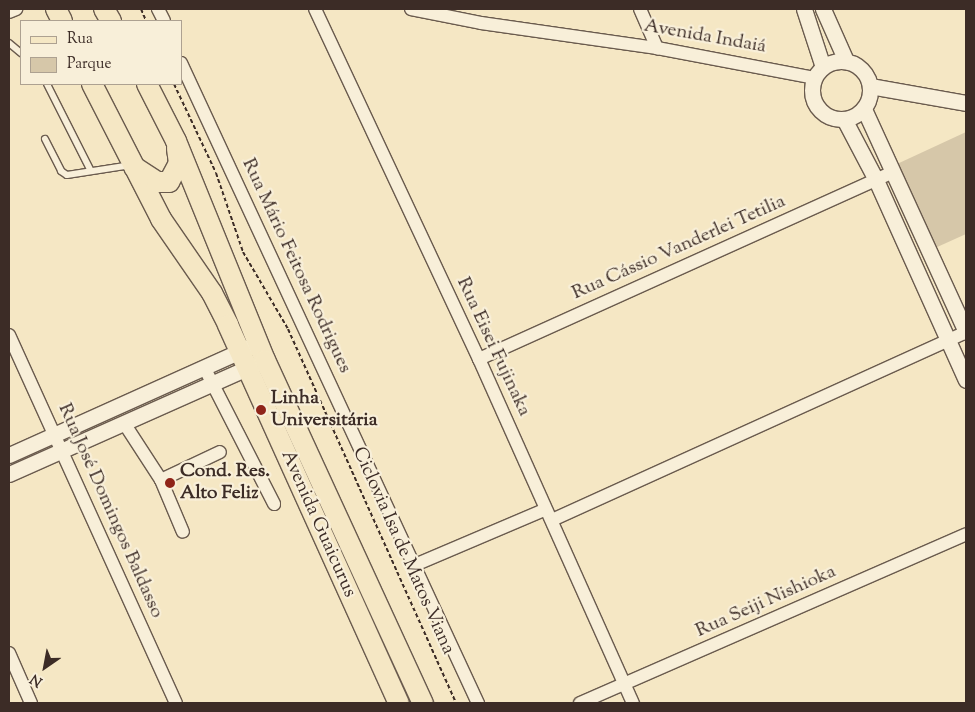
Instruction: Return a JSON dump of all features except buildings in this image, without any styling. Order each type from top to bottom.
[{"type":"main road","points":[[104,9],[111,20]]},
{"type":"main road","name":"Avenida Guaicurus","points":[[92,85],[161,220],[253,355],[423,703]]},
{"type":"main road","name":"Avenida Guaicurus","points":[[147,85],[176,141],[253,355],[399,703]]},
{"type":"main road","points":[[132,165],[152,180],[169,182],[179,163],[176,141]]},
{"type":"street","points":[[9,12],[16,9]]},
{"type":"street","name":"Rua Eisei Fujinaka","points":[[315,9],[479,359],[633,703]]},
{"type":"street","name":"Avenida Indaiá","points":[[411,9],[481,23],[818,72]]},
{"type":"street","points":[[476,9],[481,23]]},
{"type":"street","points":[[640,9],[657,48]]},
{"type":"street","points":[[804,9],[818,72],[812,96],[820,111],[827,116],[844,119],[864,109]]},
{"type":"street","points":[[415,565],[549,514],[948,342],[966,332],[864,109],[870,86],[866,75],[858,66],[846,61],[823,9]]},
{"type":"street","points":[[818,72],[846,61]]},
{"type":"street","name":"Rua Mário Feitosa Rodrigues","points":[[182,65],[478,703]]},
{"type":"street","points":[[870,86],[966,103]]},
{"type":"street","points":[[844,119],[876,180],[966,380]]},
{"type":"street","name":"Rua Cássio Vanderlei Tetilia","points":[[479,359],[894,172]]},
{"type":"street","name":"Rua José Domingos Baldasso","points":[[9,336],[56,435],[176,703]]},
{"type":"street","points":[[9,454],[56,435],[204,367],[253,355]]},
{"type":"street","points":[[9,474],[211,382],[253,355]]},
{"type":"street","points":[[204,367],[274,504]]},
{"type":"street","points":[[124,423],[161,480],[183,532]]},
{"type":"street","points":[[161,480],[220,452]]},
{"type":"street","name":"Rua Seiji Nishioka","points":[[580,703],[966,534]]},
{"type":"street","points":[[9,653],[31,703]]},
{"type":"lane","points":[[9,43],[20,52]]},
{"type":"lane","points":[[48,85],[90,169]]},
{"type":"lane","points":[[45,139],[61,171],[67,175],[90,169],[132,165]]},
{"type":"path","name":"Ciclovia Isa de Matos Viana","points":[[174,85],[216,173],[243,252],[288,329],[456,703]]},
{"type":"green space","points":[[966,132],[966,234],[935,248],[897,164]]},
{"type":"place","name":"Linha Universitária","points":[[261,410]]},
{"type":"place","name":"Cond. Res. Alto Feliz","points":[[170,483]]}]
